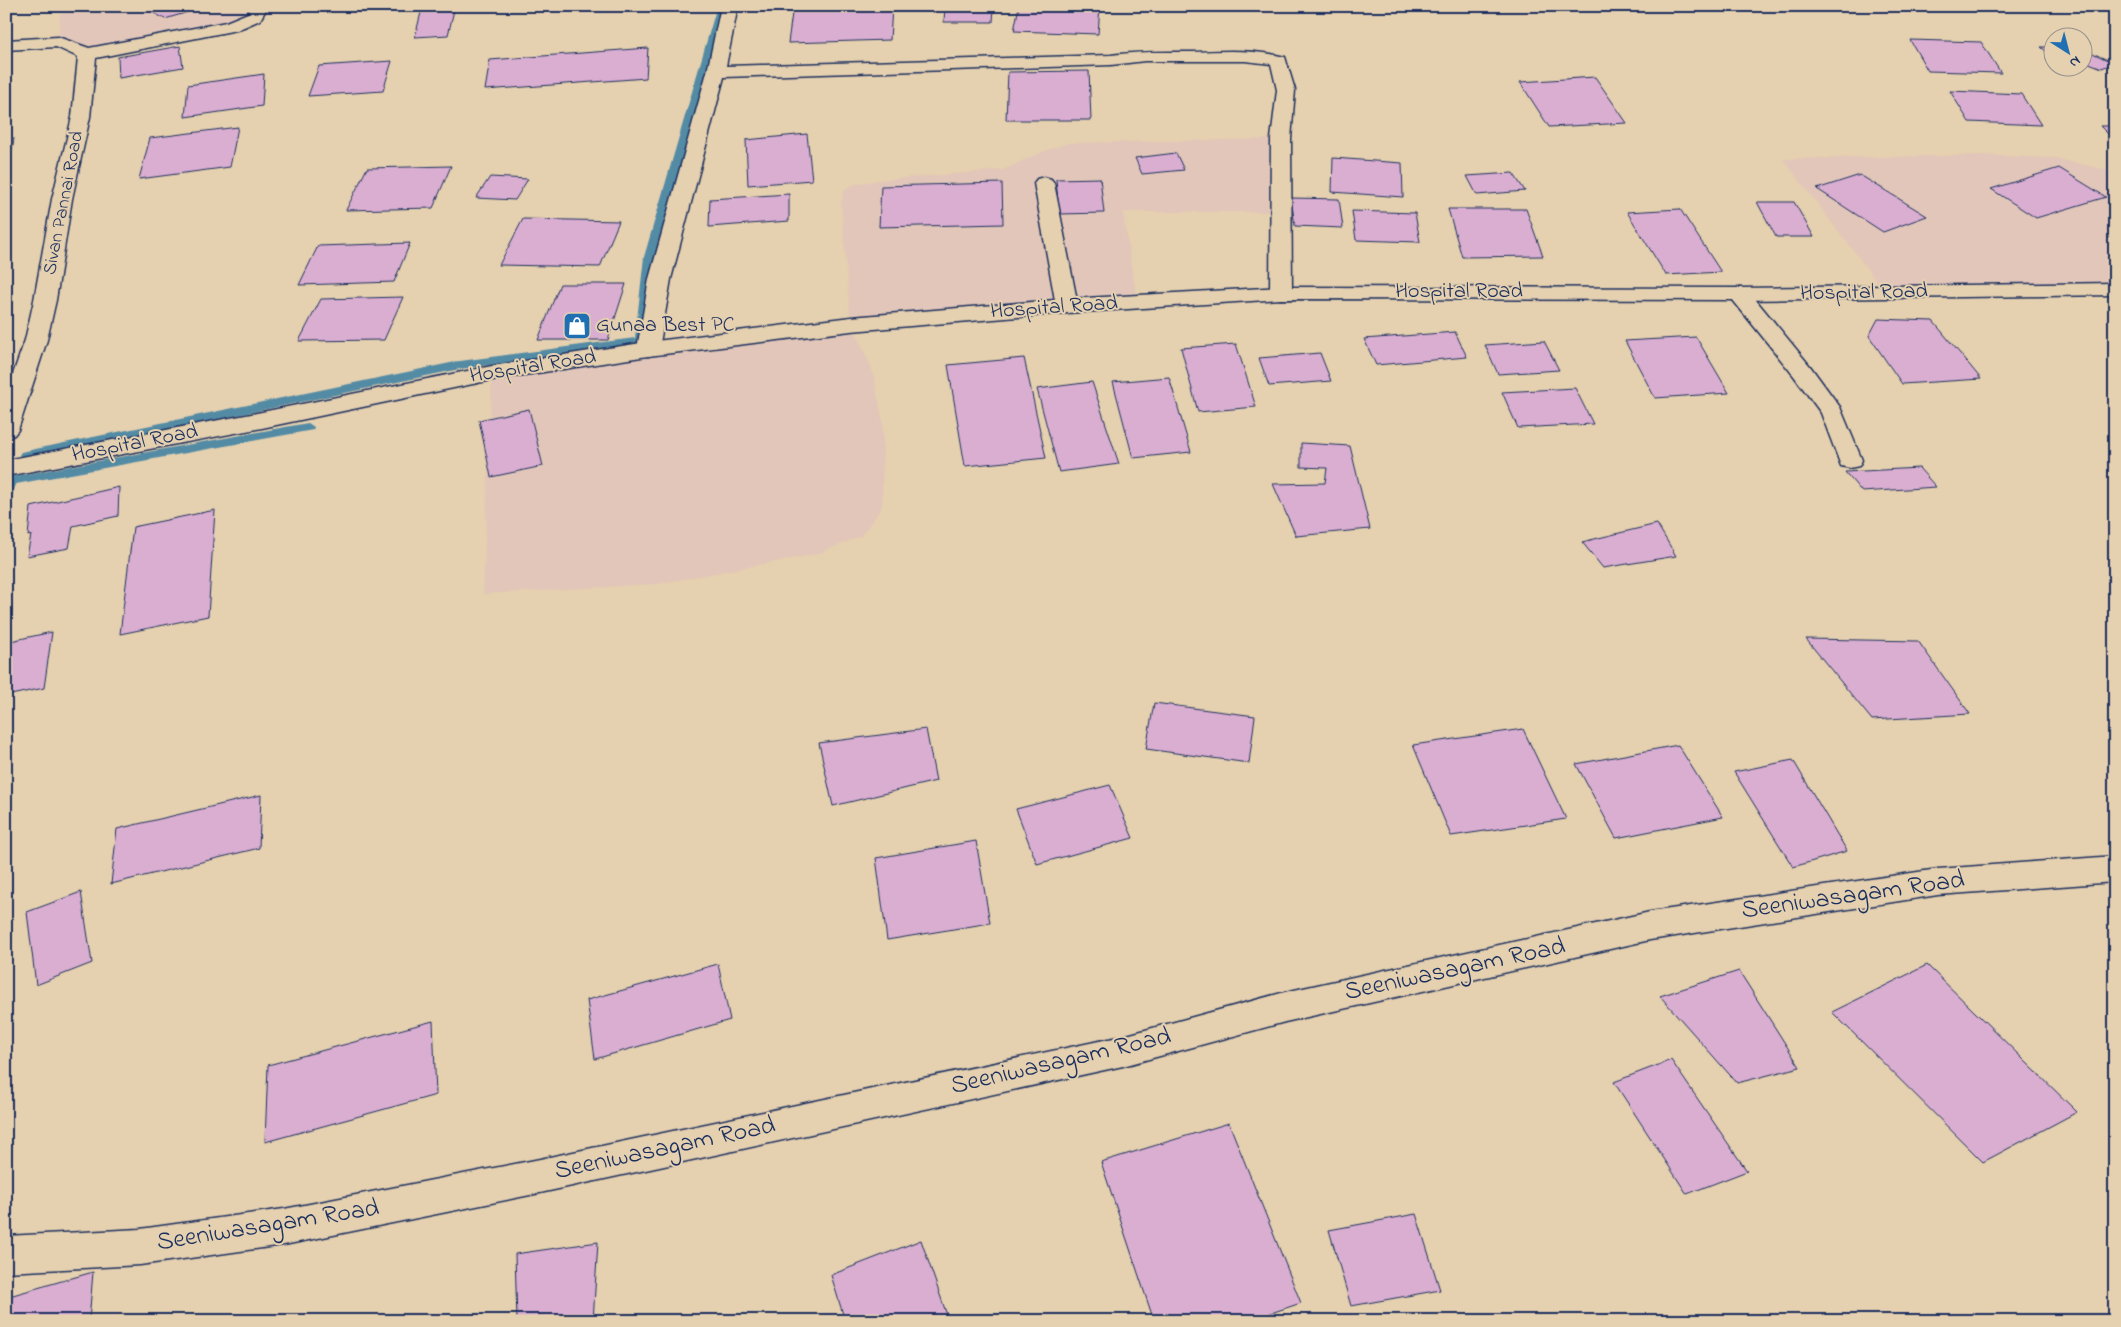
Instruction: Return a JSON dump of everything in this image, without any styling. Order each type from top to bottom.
[{"type":"street","points":[[6,45],[58,42],[88,54],[231,26],[254,16],[260,6]]},
{"type":"street","points":[[648,348],[660,279],[716,72],[730,6]]},
{"type":"street","name":"Sivan Pannai Road","points":[[6,430],[36,340],[43,308],[62,200],[81,117],[88,54]]},
{"type":"street","points":[[716,72],[1111,60],[1145,56],[1251,56],[1280,61],[1286,90],[1281,139],[1281,293]]},
{"type":"street","points":[[1044,183],[1066,306]]},
{"type":"street","name":"Hospital Road","points":[[6,468],[262,420],[492,373],[648,348],[851,324],[1066,306],[1281,293],[1740,294],[2115,289]]},
{"type":"street","points":[[1740,294],[1802,371],[1832,412],[1850,460]]},
{"type":"street","name":"Seeniwasagam Road","points":[[6,1254],[140,1247],[284,1227],[540,1176],[1122,1051],[1285,1007],[1650,926],[1938,882],[2115,869]]},
{"type":"shaded area","points":[[61,6],[260,6],[254,16],[87,54],[58,42]]},
{"type":"shaded area","points":[[1281,139],[1280,212],[1123,212],[1137,302],[852,325],[872,369],[883,423],[882,507],[861,536],[817,554],[657,584],[483,594],[492,373],[851,324],[841,204],[843,193],[847,188],[855,184],[880,180],[1003,170],[1047,150],[1068,143]]},
{"type":"shaded area","points":[[1982,155],[2054,158],[2115,172],[2115,289],[1886,293],[1783,159]]},
{"type":"building","points":[[160,6],[205,7],[165,19],[148,10]]},
{"type":"building","points":[[455,6],[448,35],[415,37],[422,8]]},
{"type":"building","points":[[793,6],[892,6],[890,40],[788,43]]},
{"type":"building","points":[[945,6],[994,6],[993,22],[944,22]]},
{"type":"building","points":[[1019,6],[1100,6],[1098,34],[1014,31]]},
{"type":"building","points":[[1910,40],[1981,42],[2001,73],[1928,71]]},
{"type":"building","points":[[180,46],[183,67],[119,78],[118,57]]},
{"type":"building","points":[[648,48],[646,78],[485,90],[490,60]]},
{"type":"building","points":[[2094,54],[2114,63],[2102,68],[2094,65]]},
{"type":"building","points":[[392,61],[383,91],[308,96],[319,66]]},
{"type":"building","points":[[1089,71],[1091,120],[1006,120],[1008,72]]},
{"type":"building","points":[[264,74],[262,106],[185,117],[188,85]]},
{"type":"building","points":[[1595,77],[1627,123],[1549,127],[1520,82]]},
{"type":"building","points":[[1950,91],[2021,94],[2041,125],[1969,122]]},
{"type":"building","points":[[2100,126],[2115,126],[2115,141]]},
{"type":"building","points":[[238,127],[230,167],[139,179],[150,138]]},
{"type":"building","points":[[807,134],[812,180],[748,185],[746,140]]},
{"type":"building","points":[[14,138],[11,157],[6,158],[6,139]]},
{"type":"building","points":[[1176,153],[1184,170],[1142,174],[1135,158]]},
{"type":"building","points":[[1333,158],[1402,163],[1403,197],[1332,192]]},
{"type":"building","points":[[451,166],[433,208],[346,210],[367,168]]},
{"type":"building","points":[[2059,168],[2106,197],[2036,218],[1991,189]]},
{"type":"building","points":[[1513,173],[1525,191],[1477,195],[1467,176]]},
{"type":"building","points":[[1860,175],[1927,216],[1883,232],[1817,189]]},
{"type":"building","points":[[490,177],[528,179],[515,200],[476,198]]},
{"type":"building","points":[[1100,178],[1104,213],[1059,214],[1056,179]]},
{"type":"building","points":[[1002,183],[1003,224],[879,227],[881,186]]},
{"type":"building","points":[[789,194],[789,221],[709,227],[710,199]]},
{"type":"building","points":[[1291,198],[1339,199],[1343,228],[1295,226]]},
{"type":"building","points":[[1757,202],[1794,202],[1814,237],[1776,237]]},
{"type":"building","points":[[1448,209],[1526,209],[1543,256],[1462,257]]},
{"type":"building","points":[[1680,209],[1721,272],[1666,275],[1627,212]]},
{"type":"building","points":[[1352,211],[1415,213],[1420,242],[1356,240]]},
{"type":"building","points":[[523,219],[619,221],[600,267],[499,265]]},
{"type":"building","points":[[410,243],[394,282],[299,285],[318,246]]},
{"type":"building","points":[[560,284],[626,284],[608,340],[538,340]]},
{"type":"building","points":[[403,297],[384,340],[299,341],[321,299]]},
{"type":"building","points":[[1878,319],[1933,321],[1981,379],[1902,384],[1869,336]]},
{"type":"building","points":[[1455,332],[1467,357],[1376,365],[1364,339]]},
{"type":"building","points":[[1696,337],[1729,393],[1655,398],[1625,341]]},
{"type":"building","points":[[1544,341],[1559,370],[1498,374],[1485,345]]},
{"type":"building","points":[[1236,344],[1256,407],[1198,412],[1181,348]]},
{"type":"building","points":[[1320,353],[1331,381],[1269,386],[1259,358]]},
{"type":"building","points":[[1024,358],[1046,458],[965,466],[948,365]]},
{"type":"building","points":[[1169,377],[1191,452],[1133,458],[1113,382]]},
{"type":"building","points":[[1092,382],[1119,464],[1059,472],[1037,389]]},
{"type":"building","points":[[1575,388],[1593,424],[1518,428],[1502,392]]},
{"type":"building","points":[[529,409],[543,466],[491,477],[479,420]]},
{"type":"building","points":[[1301,443],[1350,446],[1370,529],[1296,536],[1273,484],[1325,483],[1327,468],[1301,467]]},
{"type":"building","points":[[1919,468],[1936,487],[1862,492],[1845,472]]},
{"type":"building","points":[[119,487],[118,516],[73,526],[69,548],[27,556],[31,535],[28,536],[31,507]]},
{"type":"building","points":[[215,510],[208,616],[120,634],[133,527]]},
{"type":"building","points":[[1657,524],[1676,556],[1603,568],[1582,542]]},
{"type":"building","points":[[52,632],[44,688],[6,696],[6,642]]},
{"type":"building","points":[[1806,639],[1918,641],[1970,714],[1872,720]]},
{"type":"building","points":[[1154,703],[1255,716],[1249,763],[1146,749]]},
{"type":"building","points":[[926,729],[936,781],[833,806],[819,743]]},
{"type":"building","points":[[1523,729],[1566,819],[1451,836],[1413,745]]},
{"type":"building","points":[[1678,745],[1723,817],[1616,838],[1576,764]]},
{"type":"building","points":[[1793,760],[1847,851],[1793,867],[1734,772]]},
{"type":"building","points":[[1110,785],[1133,838],[1037,864],[1016,809]]},
{"type":"building","points":[[261,795],[259,848],[111,884],[117,829]]},
{"type":"building","points":[[976,841],[990,923],[887,940],[876,858]]},
{"type":"building","points":[[81,892],[92,963],[36,985],[27,912]]},
{"type":"building","points":[[718,964],[730,1020],[595,1059],[587,1000]]},
{"type":"building","points":[[1927,965],[2077,1112],[1983,1162],[1832,1012]]},
{"type":"building","points":[[1739,971],[1800,1067],[1737,1083],[1660,996]]},
{"type":"building","points":[[433,1021],[436,1095],[265,1142],[268,1065]]},
{"type":"building","points":[[1671,1060],[1747,1171],[1687,1194],[1614,1082]]},
{"type":"building","points":[[1229,1123],[1301,1303],[1247,1321],[1154,1321],[1101,1162]]},
{"type":"building","points":[[1416,1214],[1440,1290],[1351,1306],[1329,1230]]},
{"type":"building","points":[[921,1240],[949,1321],[845,1321],[831,1275]]},
{"type":"building","points":[[598,1242],[593,1321],[517,1321],[515,1254]]},
{"type":"building","points":[[93,1272],[89,1321],[6,1321],[6,1297]]},
{"type":"waterway","points":[[26,455],[460,365],[641,341],[650,257],[722,6]]},
{"type":"waterway","points":[[6,495],[10,481],[308,427]]},
{"type":"place","name":"Gunaa Best PC","points":[[577,326]]}]
